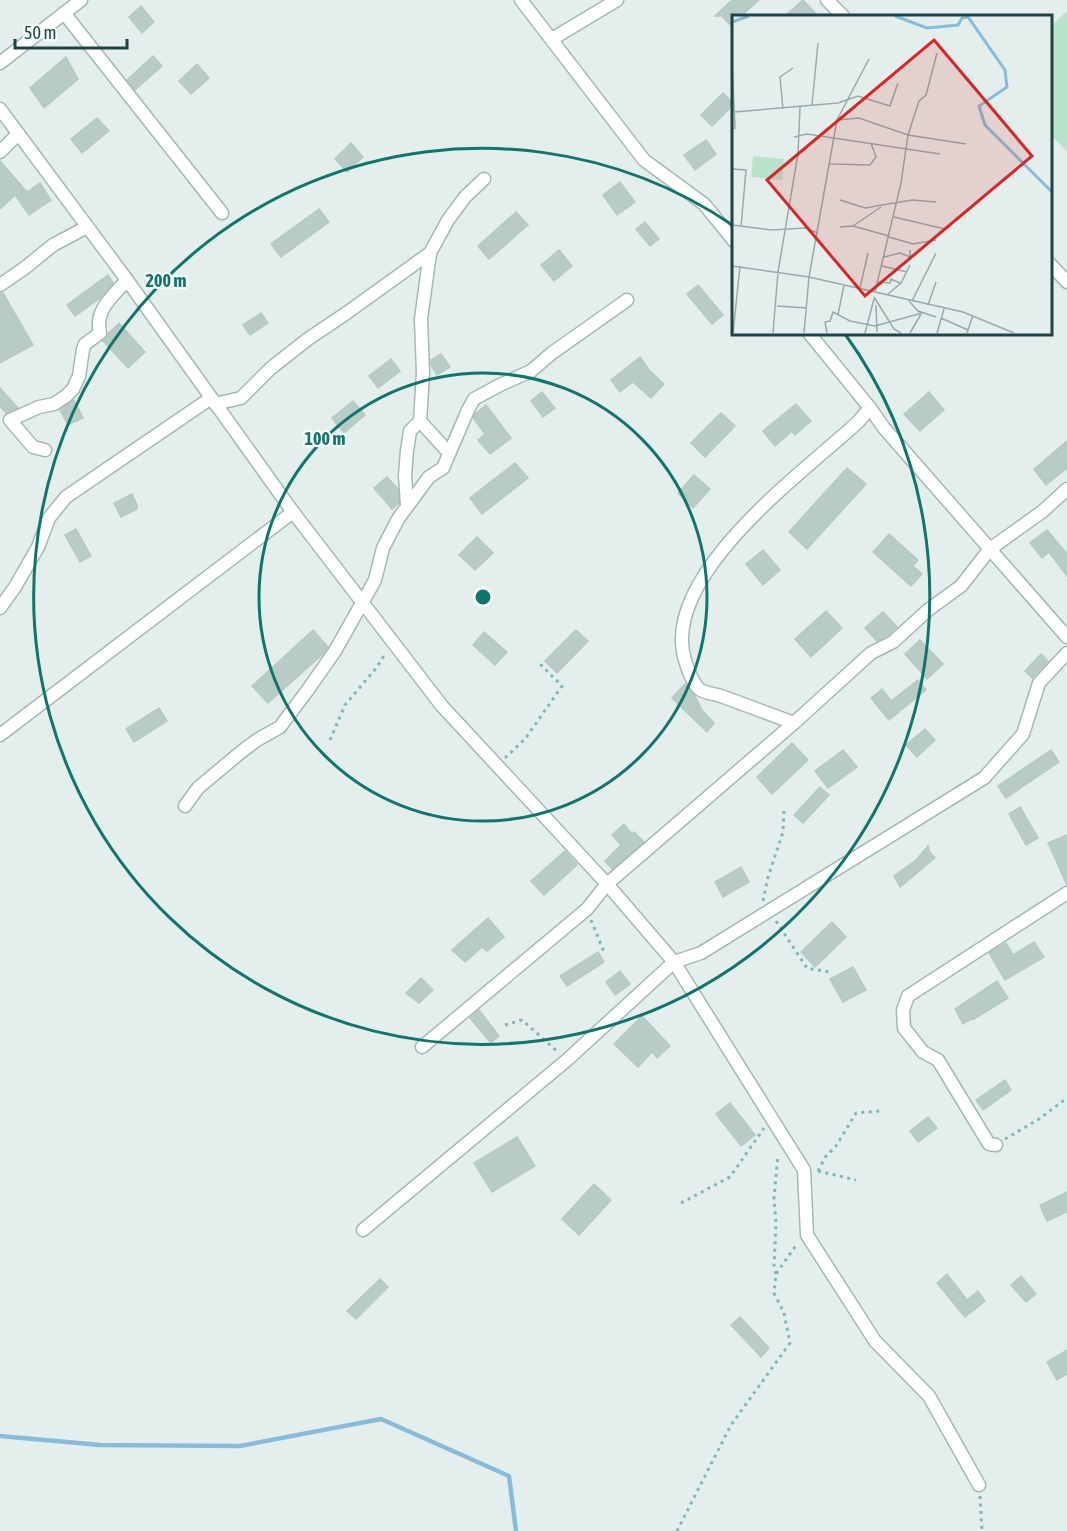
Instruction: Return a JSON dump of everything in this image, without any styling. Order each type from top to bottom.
[{"type":"street","points":[[0,63],[81,0]]},
{"type":"street","points":[[521,0],[645,160],[704,204],[732,239]]},
{"type":"street","points":[[552,39],[617,0]]},
{"type":"street","points":[[827,0],[842,15]]},
{"type":"street","points":[[64,13],[222,213]]},
{"type":"street","points":[[0,109],[127,280],[293,512],[442,706],[607,884],[674,962],[804,1170],[807,1235],[875,1341],[929,1396],[979,1485]]},
{"type":"street","points":[[0,152],[18,134]]},
{"type":"street","points":[[407,505],[405,475],[410,431],[420,421],[423,373],[421,319],[430,253],[448,220],[465,197],[484,179]]},
{"type":"street","points":[[0,285],[53,245],[87,227]]},
{"type":"street","points":[[0,608],[38,547],[49,518],[66,497],[212,401],[241,398],[271,368],[308,339],[430,253]]},
{"type":"street","points":[[1052,266],[1067,282]]},
{"type":"street","points":[[45,450],[33,447],[10,420],[39,407],[54,404],[73,389],[79,376],[82,350],[85,344],[100,333],[98,326],[100,313],[127,280]]},
{"type":"street","points":[[185,807],[198,789],[241,752],[256,740],[280,727],[335,651],[375,580],[383,548],[398,519],[429,477],[443,468],[474,399],[531,371],[552,353],[627,300]]},
{"type":"street","points":[[810,334],[884,428],[1067,637]]},
{"type":"street","points":[[794,723],[699,689],[688,671],[681,649],[683,623],[697,585],[738,531],[765,503],[858,422],[870,408]]},
{"type":"street","points":[[420,421],[449,453]]},
{"type":"street","points":[[405,475],[429,477]]},
{"type":"street","points":[[422,1047],[587,909],[607,884],[794,723],[871,653],[893,642],[928,610],[961,586],[990,549],[1043,511],[1067,489]]},
{"type":"street","points":[[0,735],[293,512]]},
{"type":"street","points":[[363,1230],[567,1060],[674,962],[701,953],[984,778],[1023,734],[1039,684],[1067,653]]},
{"type":"street","points":[[996,1144],[989,1144],[938,1060],[923,1052],[904,1028],[903,1010],[908,996],[1067,893]]},
{"type":"path","points":[[330,740],[345,705],[377,667],[386,652],[390,638]]},
{"type":"path","points":[[497,765],[525,739],[562,686],[538,662]]},
{"type":"path","points":[[784,809],[783,832],[768,877],[759,917],[775,921],[807,968],[829,972]]},
{"type":"path","points":[[587,909],[604,952]]},
{"type":"path","points":[[505,1024],[522,1020],[567,1060]]},
{"type":"path","points":[[996,1144],[1039,1119],[1067,1098]]},
{"type":"path","points":[[818,1171],[856,1113],[880,1110]]},
{"type":"path","points":[[681,1203],[730,1177],[771,1118]]},
{"type":"path","points":[[677,1531],[731,1425],[790,1343],[784,1313],[774,1293],[776,1223],[774,1198],[780,1132]]},
{"type":"path","points":[[796,1158],[818,1171],[856,1180]]},
{"type":"path","points":[[776,1274],[798,1242]]},
{"type":"path","points":[[979,1485],[982,1531]]},
{"type":"green space","points":[[1067,11],[1067,152],[1052,136],[1052,25]]},
{"type":"building","points":[[732,0],[759,0],[742,15],[732,15],[732,27],[722,16],[715,16]]},
{"type":"building","points":[[803,0],[817,15],[786,15]]},
{"type":"building","points":[[141,6],[154,22],[142,33],[129,17]]},
{"type":"building","points":[[153,56],[162,66],[135,90],[127,80]]},
{"type":"building","points":[[66,57],[78,79],[44,108],[30,88]]},
{"type":"building","points":[[197,64],[209,78],[191,94],[179,81]]},
{"type":"building","points":[[723,93],[732,102],[732,106],[712,126],[701,115]]},
{"type":"building","points":[[97,118],[109,131],[82,153],[71,139]]},
{"type":"building","points":[[706,140],[716,154],[695,170],[684,155]]},
{"type":"building","points":[[351,143],[363,157],[347,172],[335,159]]},
{"type":"building","points":[[0,161],[27,192],[40,183],[51,200],[29,215],[15,195],[0,209]]},
{"type":"building","points":[[620,182],[635,202],[617,215],[603,195]]},
{"type":"building","points":[[319,209],[329,222],[281,257],[271,244]]},
{"type":"building","points":[[516,212],[528,225],[489,259],[478,246]]},
{"type":"building","points":[[645,222],[659,239],[650,246],[636,229]]},
{"type":"building","points":[[559,250],[572,266],[554,281],[541,265]]},
{"type":"building","points":[[108,275],[113,283],[100,298],[75,316],[67,305]]},
{"type":"building","points":[[698,285],[723,315],[712,324],[687,294]]},
{"type":"building","points":[[0,293],[3,293],[33,345],[0,363]]},
{"type":"building","points":[[261,313],[268,323],[250,335],[243,325]]},
{"type":"building","points":[[119,323],[145,352],[128,368],[103,341]]},
{"type":"building","points":[[441,354],[450,367],[437,375],[431,365],[431,360]]},
{"type":"building","points":[[640,357],[649,370],[664,384],[651,398],[633,382],[620,392],[611,380]]},
{"type":"building","points":[[391,359],[400,371],[378,388],[369,376]]},
{"type":"building","points":[[0,388],[18,408],[6,413],[0,406]]},
{"type":"building","points":[[542,392],[555,408],[543,417],[531,401]]},
{"type":"building","points":[[929,392],[944,410],[920,431],[904,414]]},
{"type":"building","points":[[74,400],[83,418],[68,425],[60,410]]},
{"type":"building","points":[[353,401],[365,415],[344,433],[332,418]]},
{"type":"building","points":[[796,404],[811,421],[795,435],[792,431],[775,446],[763,431]]},
{"type":"building","points":[[486,405],[511,438],[490,454],[478,440],[485,434],[473,418]]},
{"type":"building","points":[[721,413],[735,426],[705,457],[691,443]]},
{"type":"building","points":[[1067,441],[1067,468],[1046,485],[1034,469]]},
{"type":"building","points":[[515,463],[528,478],[482,514],[470,498]]},
{"type":"building","points":[[847,468],[866,484],[807,549],[789,532]]},
{"type":"building","points":[[694,475],[710,489],[693,508],[678,493]]},
{"type":"building","points":[[387,477],[398,489],[399,503],[392,509],[374,488]]},
{"type":"building","points":[[132,494],[137,509],[121,517],[114,503]]},
{"type":"building","points":[[76,529],[91,556],[80,562],[65,535]]},
{"type":"building","points":[[1047,530],[1067,554],[1067,576],[1049,552],[1042,558],[1030,543]]},
{"type":"building","points":[[889,534],[918,560],[913,566],[922,574],[911,586],[873,552]]},
{"type":"building","points":[[477,537],[493,553],[475,570],[459,555]]},
{"type":"building","points":[[763,550],[780,570],[763,585],[746,564]]},
{"type":"building","points":[[826,611],[842,628],[811,657],[795,639]]},
{"type":"building","points":[[883,612],[897,627],[877,641],[865,628]]},
{"type":"building","points":[[313,630],[328,647],[268,703],[252,686]]},
{"type":"building","points":[[576,630],[588,641],[557,673],[545,661]]},
{"type":"building","points":[[484,632],[507,652],[495,665],[473,645]]},
{"type":"building","points":[[920,640],[943,664],[927,679],[905,654]]},
{"type":"building","points":[[1041,654],[1048,661],[1032,678],[1025,671]]},
{"type":"building","points":[[918,680],[926,690],[889,720],[871,698],[882,689],[891,701]]},
{"type":"building","points":[[685,684],[695,696],[702,710],[714,723],[707,732],[672,698]]},
{"type":"building","points":[[159,708],[167,721],[134,742],[126,729]]},
{"type":"building","points":[[925,729],[935,740],[917,757],[906,745]]},
{"type":"building","points":[[792,743],[808,760],[772,794],[757,777]]},
{"type":"building","points":[[843,750],[857,767],[828,788],[815,771]]},
{"type":"building","points":[[1051,750],[1059,762],[1006,798],[998,786]]},
{"type":"building","points":[[820,787],[829,795],[803,823],[794,815]]},
{"type":"building","points":[[1020,807],[1038,838],[1026,845],[1009,814]]},
{"type":"building","points":[[624,824],[632,834],[634,832],[644,842],[612,869],[605,861],[621,845],[612,835]]},
{"type":"building","points":[[1067,835],[1067,885],[1048,843]]},
{"type":"building","points":[[928,846],[935,858],[900,887],[894,876],[916,860]]},
{"type":"building","points":[[565,851],[577,865],[544,895],[531,881]]},
{"type":"building","points":[[741,867],[749,882],[723,897],[715,882]]},
{"type":"building","points":[[488,918],[504,937],[487,951],[482,947],[465,962],[452,950]]},
{"type":"building","points":[[832,922],[846,937],[815,967],[801,952]]},
{"type":"building","points":[[1034,942],[1044,957],[1005,980],[989,953],[1006,943],[1013,955]]},
{"type":"building","points":[[598,952],[604,962],[567,986],[560,976]]},
{"type":"building","points":[[853,967],[866,990],[843,1002],[830,979]]},
{"type":"building","points":[[620,971],[630,984],[615,995],[606,982]]},
{"type":"building","points":[[421,978],[433,990],[419,1003],[406,993]]},
{"type":"building","points":[[997,981],[1008,998],[963,1024],[955,1009]]},
{"type":"building","points":[[479,1010],[499,1036],[491,1043],[470,1018]]},
{"type":"building","points":[[642,1016],[670,1046],[657,1058],[652,1052],[638,1067],[614,1044]]},
{"type":"building","points":[[1005,1080],[1011,1090],[983,1110],[976,1100]]},
{"type":"building","points":[[730,1103],[755,1135],[741,1146],[716,1114]]},
{"type":"building","points":[[928,1117],[937,1128],[918,1142],[910,1131]]},
{"type":"building","points":[[517,1137],[535,1166],[492,1192],[474,1163]]},
{"type":"building","points":[[594,1184],[611,1200],[579,1235],[562,1219]]},
{"type":"building","points":[[1067,1192],[1067,1212],[1047,1221],[1040,1205]]},
{"type":"building","points":[[947,1274],[967,1300],[978,1291],[985,1301],[965,1317],[937,1283]]},
{"type":"building","points":[[1021,1276],[1036,1294],[1026,1302],[1011,1285]]},
{"type":"building","points":[[380,1279],[388,1287],[356,1319],[347,1311]]},
{"type":"building","points":[[740,1317],[769,1348],[761,1357],[731,1325]]},
{"type":"building","points":[[1067,1350],[1067,1374],[1057,1380],[1047,1362]]},
{"type":"waterway","points":[[0,1436],[100,1445],[240,1446],[381,1419],[509,1476],[516,1531]]}]
